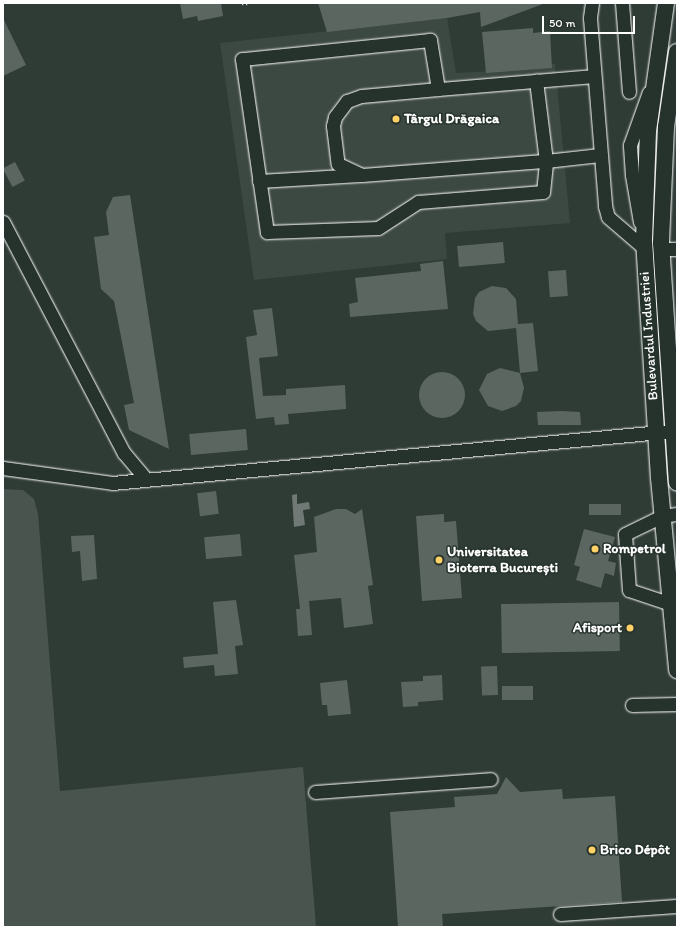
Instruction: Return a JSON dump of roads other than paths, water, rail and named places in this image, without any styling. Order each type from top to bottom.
[{"type":"main road","name":"Bulevardul Industriei","points":[[666,3],[648,131],[644,244],[656,432],[670,515],[671,604],[677,670]]},
{"type":"main road","name":"Bulevardul Industriei","points":[[677,52],[666,127],[673,367],[672,431],[677,482]]},
{"type":"street","points":[[592,3],[590,18],[594,76],[600,156],[608,217],[644,244]]},
{"type":"street","points":[[622,3],[629,92]]},
{"type":"street","points":[[438,89],[430,40],[242,59],[267,232],[378,228],[418,202],[543,192],[546,161],[536,81]]},
{"type":"street","points":[[362,175],[338,164],[333,126],[340,109],[348,101],[361,96],[594,76]]},
{"type":"street","points":[[260,181],[362,175],[600,156]]},
{"type":"street","points":[[3,222],[124,453],[145,478]]},
{"type":"street","points":[[3,468],[112,483],[145,478],[672,431]]},
{"type":"street","points":[[670,515],[625,534],[629,590],[671,604]]},
{"type":"street","points":[[632,705],[677,704]]},
{"type":"street","points":[[315,792],[491,778]]},
{"type":"street","points":[[560,914],[677,906]]},
{"type":"place","name":"Târgul Drăgaica","points":[[396,119]]},
{"type":"place","name":"Rompetrol","points":[[595,549]]},
{"type":"place","name":"Universitatea Bioterra București","points":[[439,560]]},
{"type":"place","name":"Afisport","points":[[630,628]]},
{"type":"place","name":"Brico Dépôt","points":[[592,850]]}]
